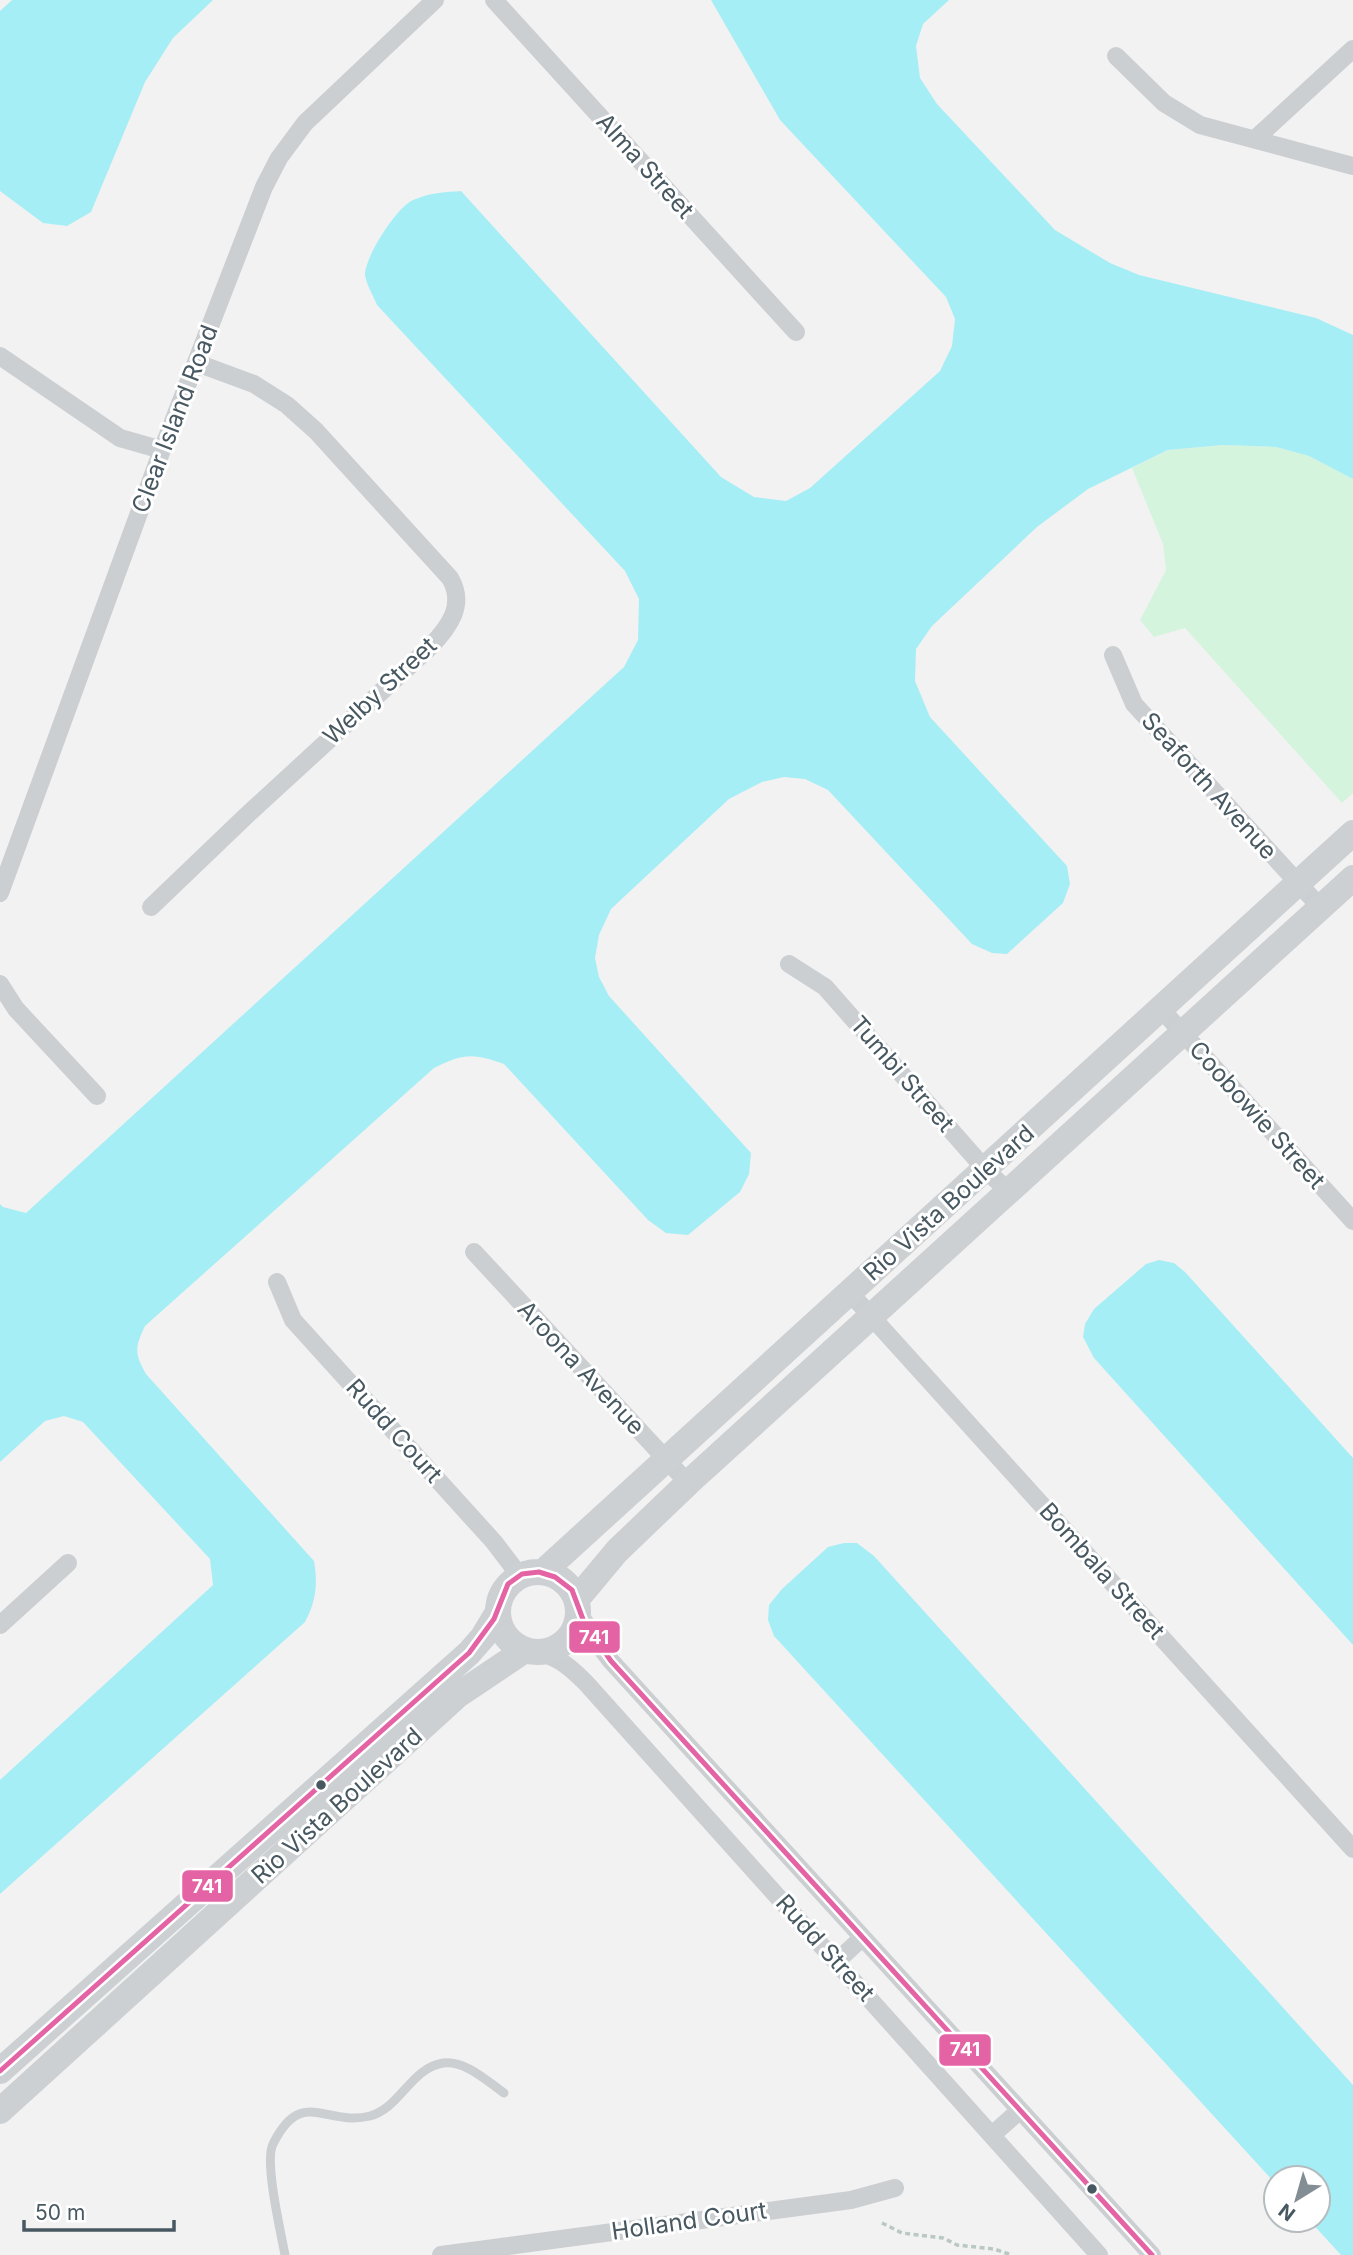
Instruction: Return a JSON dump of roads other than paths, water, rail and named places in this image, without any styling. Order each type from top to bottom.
[{"type":"street","name":"Clear Island Road","points":[[0,892],[162,450],[264,187],[290,140],[320,107],[435,0]]},
{"type":"street","name":"Alma Street","points":[[494,0],[796,332]]},
{"type":"street","points":[[1255,139],[1353,49]]},
{"type":"street","points":[[1116,56],[1164,103],[1200,125],[1353,166]]},
{"type":"street","points":[[0,356],[120,438],[162,450]]},
{"type":"street","name":"Welby Street","points":[[151,907],[430,647],[452,620],[457,597],[455,587],[439,566],[306,422],[287,405],[254,384],[197,363]]},
{"type":"street","name":"Seaforth Avenue","points":[[1113,655],[1135,704],[1321,908]]},
{"type":"street","name":"Rio Vista Boulevard","points":[[532,1573],[594,1528],[666,1459],[1353,833]]},
{"type":"street","name":"Rio Vista Boulevard","points":[[578,1606],[617,1551],[688,1483],[1353,878]]},
{"type":"street","name":"Tumbi Street","points":[[789,964],[825,987],[985,1169],[1009,1192]]},
{"type":"street","points":[[0,984],[16,1009],[97,1096]]},
{"type":"street","name":"Coobowie Street","points":[[1161,1009],[1353,1221]]},
{"type":"street","name":"Aroona Avenue","points":[[474,1252],[688,1483]]},
{"type":"street","name":"Rudd Court","points":[[277,1282],[293,1321],[494,1542],[532,1573]]},
{"type":"street","name":"Bombala Street","points":[[850,1293],[1353,1849]]},
{"type":"street","points":[[0,1625],[68,1563]]},
{"type":"street","points":[[532,1573],[558,1577],[570,1587],[578,1606],[575,1628],[556,1648],[533,1651],[511,1640],[501,1627],[498,1612],[502,1594],[510,1582],[532,1573]]},
{"type":"street","name":"Rudd Street","points":[[578,1606],[611,1661],[1152,2255]]},
{"type":"street","name":"Rio Vista Boulevard","points":[[0,2071],[469,1654],[498,1612]]},
{"type":"street","name":"Rio Vista Boulevard","points":[[0,2111],[458,1695],[533,1651]]},
{"type":"street","name":"Rudd Street","points":[[533,1651],[555,1657],[573,1669],[1099,2255]]},
{"type":"street","points":[[837,1961],[862,1938]]},
{"type":"street","points":[[46,2030],[66,2051]]},
{"type":"street","points":[[992,2135],[1019,2111]]},
{"type":"street","name":"Holland Court","points":[[441,2255],[851,2200],[895,2188]]},
{"type":"lane","points":[[285,2255],[271,2165],[271,2147],[291,2117],[298,2113],[314,2112],[344,2117],[370,2116],[387,2107],[418,2076],[433,2066],[446,2062],[470,2068],[504,2093]]},
{"type":"water","points":[[12,0],[213,0],[173,38],[145,82],[91,212],[67,226],[43,223],[0,191],[0,11]]},
{"type":"water","points":[[711,0],[949,0],[923,24],[916,46],[920,78],[937,104],[1055,230],[1110,263],[1139,275],[1316,318],[1353,335],[1353,479],[1309,456],[1276,447],[1223,445],[1168,450],[1088,489],[1037,527],[932,626],[916,649],[915,681],[930,717],[1067,866],[1070,884],[1063,903],[1007,954],[992,953],[972,944],[828,790],[805,779],[784,777],[762,782],[729,799],[611,909],[599,935],[595,958],[599,977],[609,996],[751,1153],[749,1174],[740,1192],[688,1235],[666,1233],[648,1220],[504,1064],[476,1056],[461,1057],[434,1068],[145,1326],[137,1350],[146,1374],[314,1561],[314,1600],[305,1622],[0,1894],[0,1780],[213,1585],[210,1559],[83,1422],[64,1416],[45,1421],[0,1462],[0,1204],[26,1213],[624,667],[638,640],[639,599],[625,571],[377,305],[365,275],[370,256],[383,233],[406,204],[413,200],[431,194],[461,191],[721,477],[754,497],[786,501],[810,488],[940,371],[952,346],[955,319],[946,297],[780,120]]},
{"type":"water","points":[[1159,1260],[1174,1263],[1185,1272],[1353,1458],[1353,1645],[1094,1358],[1083,1337],[1085,1324],[1094,1309],[1146,1264]]},
{"type":"water","points":[[857,1543],[874,1556],[1353,2085],[1353,2255],[1341,2255],[1322,2234],[1332,2234],[1332,2164],[1262,2164],[1262,2169],[774,1636],[768,1620],[769,1605],[782,1589],[828,1547]]}]
